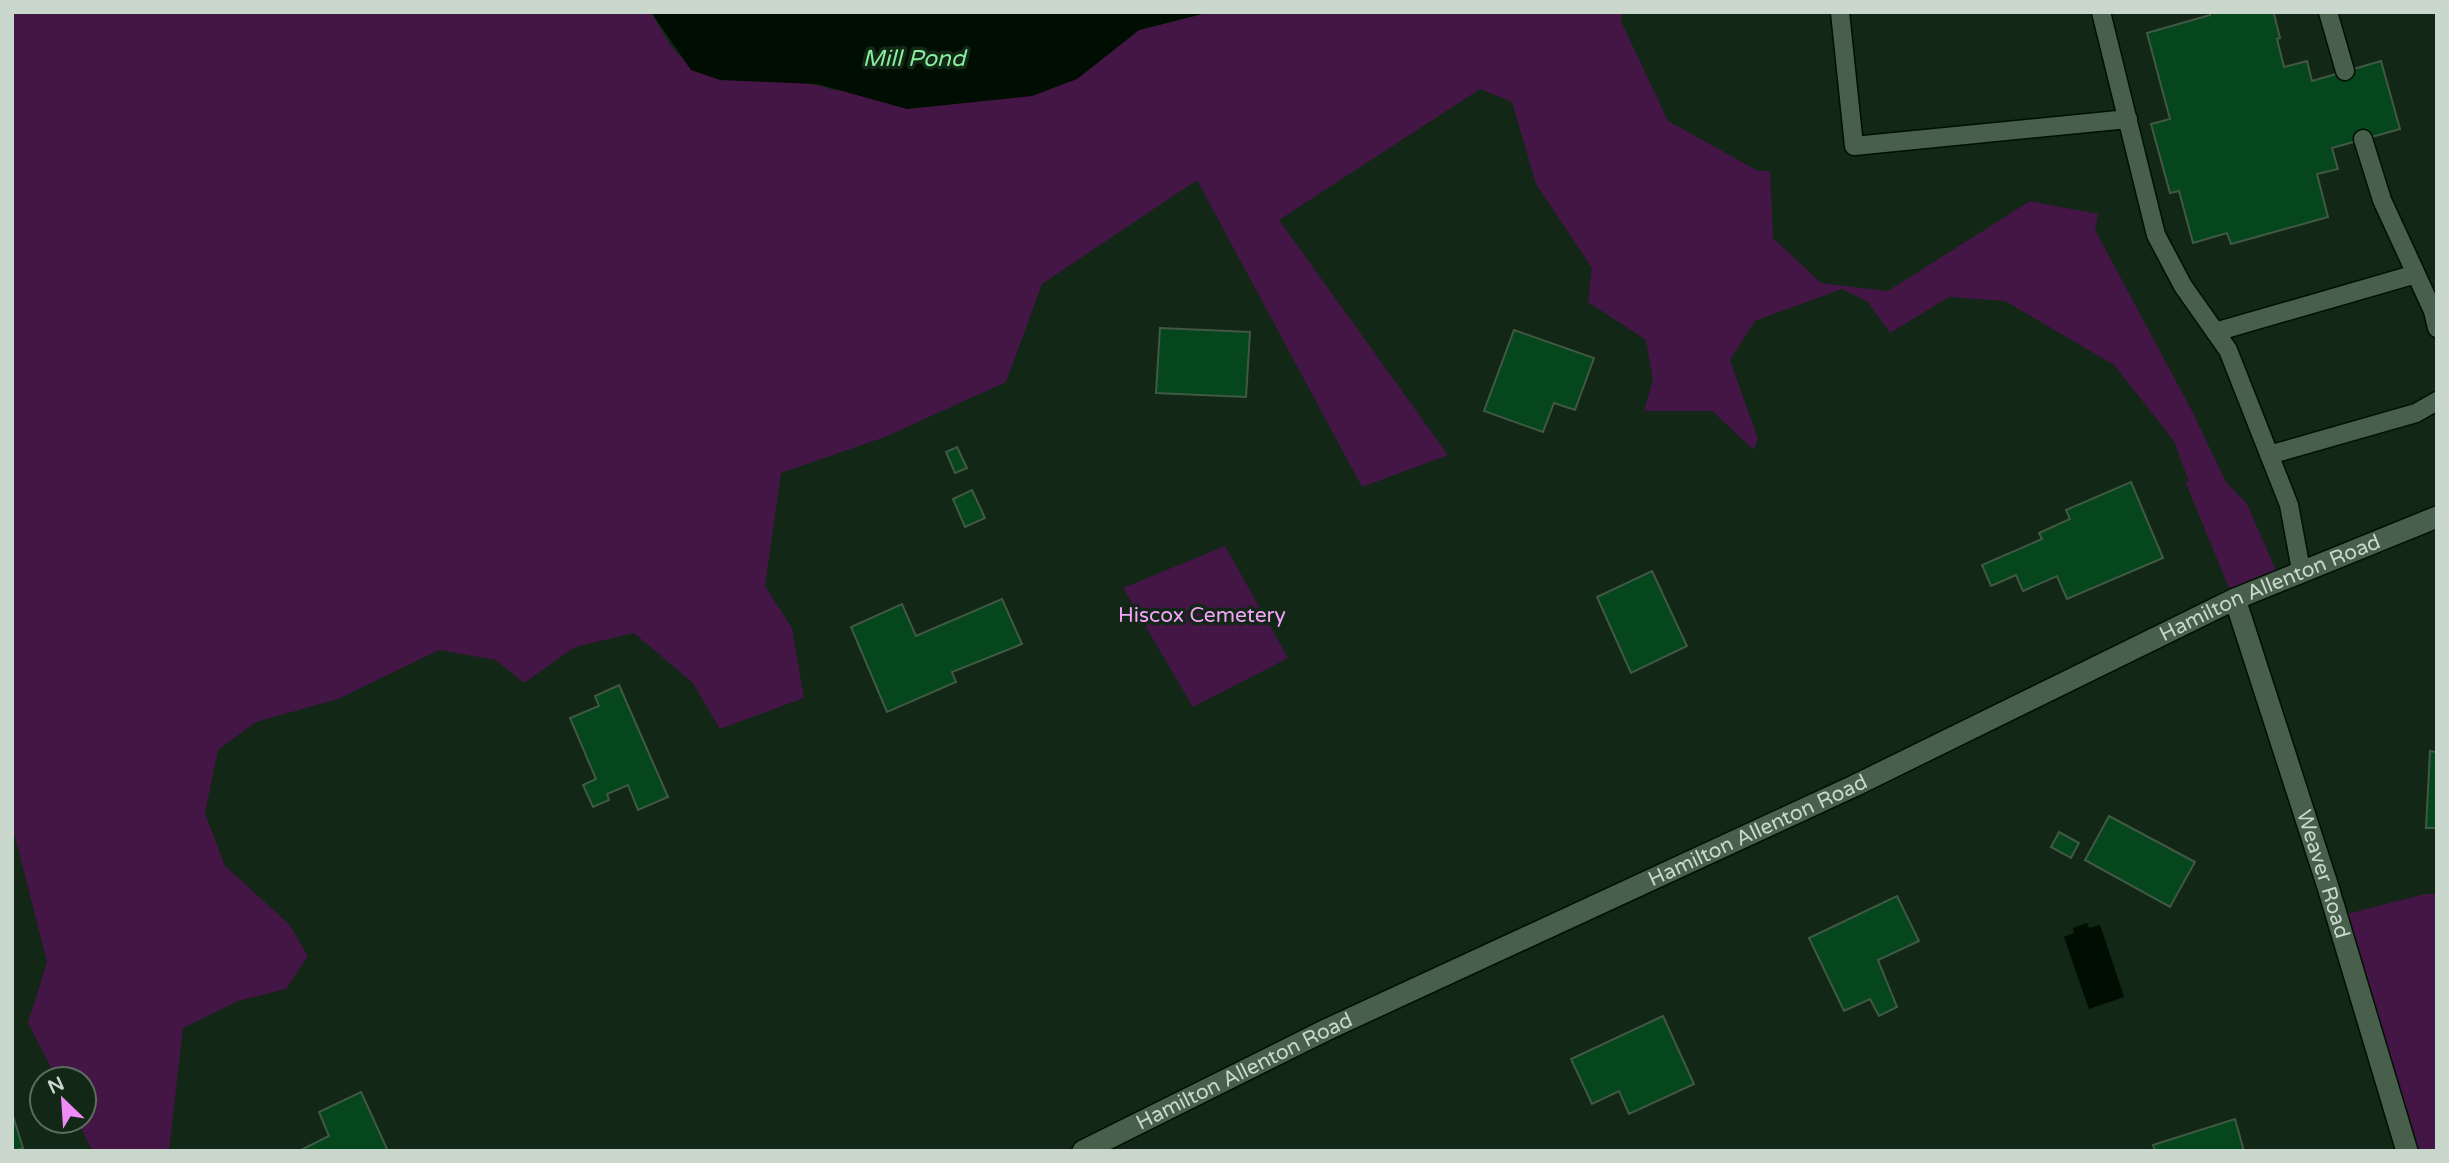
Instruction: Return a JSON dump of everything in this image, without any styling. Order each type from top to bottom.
[{"type":"street","name":"Hamilton Allenton Road","points":[[1083,1151],[1328,1029],[1854,786],[2235,599],[2437,517]]},
{"type":"street","name":"Weaver Road","points":[[2235,599],[2328,887],[2407,1151]]},
{"type":"lane","points":[[1840,12],[1854,146],[2128,119]]},
{"type":"lane","points":[[2101,12],[2156,235],[2183,286],[2228,350],[2289,505],[2301,570]]},
{"type":"lane","points":[[2328,12],[2345,71]]},
{"type":"lane","points":[[2363,139],[2382,200],[2433,311],[2437,328]]},
{"type":"lane","points":[[2215,332],[2416,274]]},
{"type":"lane","points":[[2269,455],[2416,413],[2437,401]]},
{"type":"green space","points":[[12,12],[651,12],[678,54],[696,68],[714,76],[734,80],[793,82],[833,90],[1077,79],[1139,30],[1210,12],[1622,12],[1621,21],[1668,121],[1758,171],[1770,171],[1773,238],[1821,283],[1888,291],[2030,201],[2098,214],[2095,230],[2192,411],[2226,482],[2247,504],[2281,582],[2236,605],[2185,481],[2189,482],[2174,441],[2114,365],[2005,301],[1949,297],[1890,333],[1868,302],[1842,289],[1755,321],[1730,360],[1758,439],[1754,450],[1712,411],[1644,411],[1653,380],[1646,340],[1588,302],[1592,268],[1536,184],[1512,102],[1480,89],[1279,220],[1448,455],[1362,487],[1197,180],[1042,284],[1006,382],[885,437],[781,473],[765,586],[792,628],[804,698],[720,729],[693,683],[634,633],[575,647],[524,683],[496,660],[439,650],[338,699],[256,722],[218,750],[205,813],[225,866],[289,924],[308,956],[286,989],[238,1001],[183,1028],[169,1151],[92,1151],[85,1135],[98,1135],[98,1065],[50,1065],[28,1023],[47,962],[12,825]]},
{"type":"green space","name":"Hiscox Cemetery","points":[[1225,546],[1288,658],[1193,707],[1123,588]]},
{"type":"green space","points":[[2425,894],[2437,894],[2437,1151],[2404,1151],[2343,915]]},
{"type":"water","name":"Mill Pond","points":[[651,12],[1210,12],[1139,30],[1077,79],[1032,96],[907,109],[817,84],[720,80],[691,70]]},
{"type":"water","points":[[2087,923],[2089,928],[2100,925],[2124,997],[2089,1009],[2064,937],[2074,933],[2073,928]]},
{"type":"building","points":[[2209,12],[2277,12],[2274,14],[2280,38],[2277,39],[2284,67],[2307,61],[2312,81],[2381,61],[2400,129],[2332,148],[2338,169],[2317,174],[2328,217],[2231,244],[2227,233],[2193,243],[2179,191],[2170,193],[2151,124],[2170,119],[2147,33],[2210,15]]},
{"type":"building","points":[[1160,328],[1250,332],[1246,397],[1156,393]]},
{"type":"building","points":[[1514,330],[1594,358],[1575,410],[1554,403],[1543,432],[1484,411]]},
{"type":"building","points":[[957,447],[967,468],[955,473],[946,452]]},
{"type":"building","points":[[2131,482],[2163,558],[2067,599],[2057,576],[2023,591],[2016,575],[1991,586],[1982,565],[2042,539],[2039,533],[2070,519],[2066,510]]},
{"type":"building","points":[[972,490],[985,518],[965,527],[953,499]]},
{"type":"building","points":[[1652,571],[1687,646],[1631,673],[1597,597]]},
{"type":"building","points":[[1002,599],[1022,644],[952,672],[956,682],[887,712],[851,627],[902,604],[916,636]]},
{"type":"building","points":[[619,685],[668,797],[638,810],[628,785],[607,794],[609,800],[593,807],[583,785],[596,779],[570,718],[599,706],[595,696]]},
{"type":"building","points":[[2430,751],[2437,752],[2437,828],[2426,828]]},
{"type":"building","points":[[2109,816],[2195,862],[2170,907],[2085,860]]},
{"type":"building","points":[[2059,832],[2079,843],[2071,858],[2051,847]]},
{"type":"building","points":[[1897,896],[1919,941],[1878,960],[1897,1007],[1879,1016],[1870,999],[1844,1011],[1809,938]]},
{"type":"building","points":[[1663,1016],[1694,1084],[1629,1114],[1619,1091],[1592,1104],[1571,1059]]},
{"type":"building","points":[[361,1092],[388,1151],[299,1151],[329,1136],[319,1112]]},
{"type":"building","points":[[12,1113],[23,1148],[15,1151],[12,1151]]},
{"type":"building","points":[[2235,1119],[2244,1151],[2155,1151],[2153,1145]]}]
